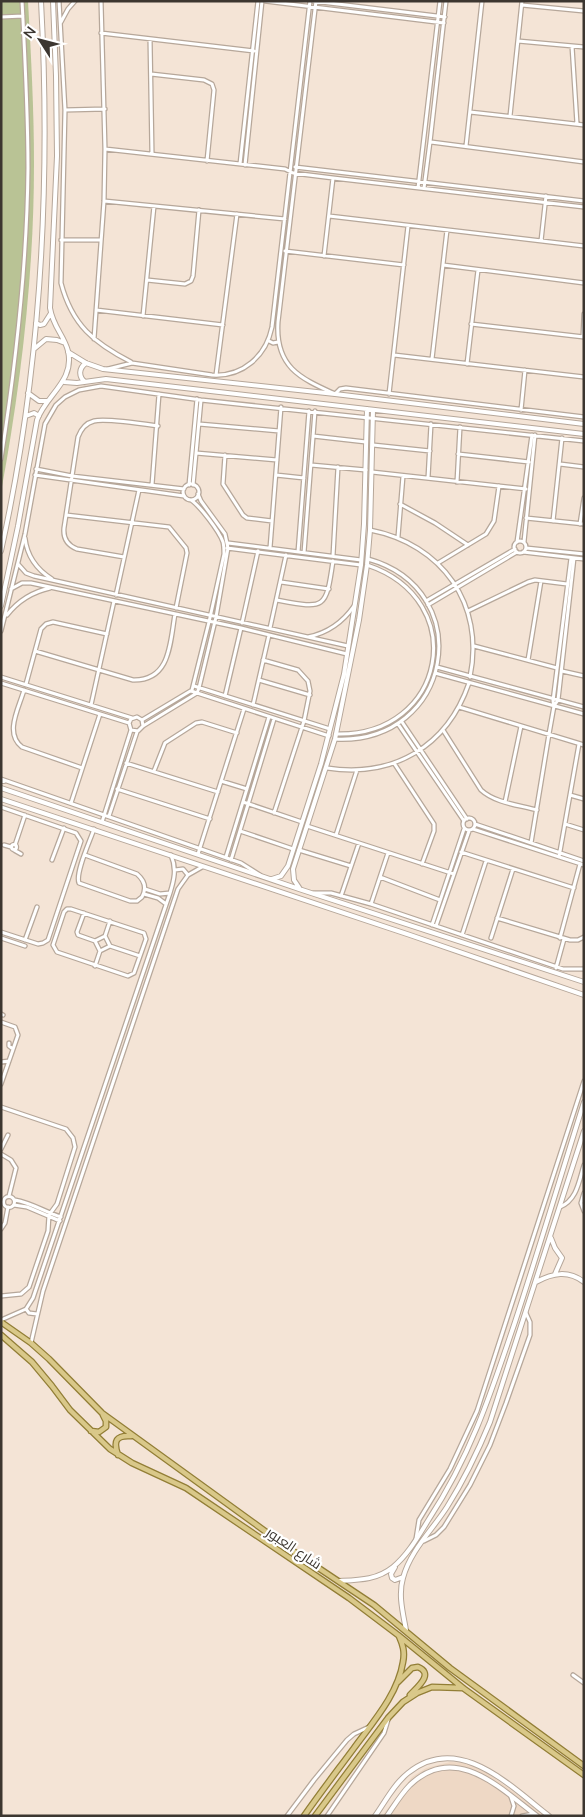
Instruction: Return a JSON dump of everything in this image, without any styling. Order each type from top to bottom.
[{"type":"main road","name":"شارع العبور","points":[[1,1321],[31,1343],[102,1413],[287,1547],[339,1581],[406,1630],[450,1668],[584,1766]]},
{"type":"main road","name":"شارع العبور","points":[[1,1335],[39,1370],[70,1410],[110,1449],[186,1488],[349,1598],[463,1688],[584,1775]]},
{"type":"main road","points":[[90,1430],[99,1432],[106,1427],[106,1421],[102,1413]]},
{"type":"main road","points":[[118,1454],[116,1444],[118,1438],[121,1436],[133,1436]]},
{"type":"main road","points":[[304,1816],[370,1727],[395,1685],[404,1659],[403,1645],[398,1635]]},
{"type":"main road","points":[[315,1816],[388,1718],[424,1680],[426,1674],[418,1667],[412,1668],[395,1685]]},
{"type":"main road","points":[[407,1698],[432,1687],[463,1688]]},
{"type":"street","points":[[1,459],[18,345],[27,214],[28,166],[22,1]]},
{"type":"street","points":[[1,551],[26,416],[42,249],[46,152],[41,1]]},
{"type":"street","points":[[1,606],[39,416],[48,400],[64,382],[68,370],[68,352],[55,327],[51,313],[57,147],[53,1]]},
{"type":"street","points":[[59,1],[64,110],[60,271],[64,293],[76,317],[94,340],[109,351],[132,363],[216,375],[230,374],[247,366],[258,358],[269,341],[296,173],[315,8],[314,1]]},
{"type":"street","points":[[61,22],[75,1]]},
{"type":"street","points":[[94,340],[104,201],[105,109],[101,1]]},
{"type":"street","points":[[242,165],[255,51],[258,1]]},
{"type":"street","points":[[255,51],[264,1],[444,23]]},
{"type":"street","points":[[314,1],[310,7],[285,219],[278,342],[284,360],[297,374],[335,394]]},
{"type":"street","points":[[314,1],[444,17]]},
{"type":"street","points":[[418,188],[440,1]]},
{"type":"street","points":[[424,188],[446,1]]},
{"type":"street","points":[[466,146],[482,1]]},
{"type":"street","points":[[510,116],[522,3],[584,11]]},
{"type":"street","points":[[1,18],[23,16]]},
{"type":"street","points":[[101,33],[255,51]]},
{"type":"street","points":[[150,39],[152,154]]},
{"type":"street","points":[[518,40],[584,47]]},
{"type":"street","points":[[572,46],[578,124]]},
{"type":"street","points":[[151,74],[207,81],[214,87],[207,160]]},
{"type":"street","points":[[64,110],[105,109]]},
{"type":"street","points":[[470,112],[584,125]]},
{"type":"street","points":[[430,142],[584,162]]},
{"type":"street","points":[[105,149],[584,207]]},
{"type":"street","points":[[285,170],[296,167],[584,201]]},
{"type":"street","points":[[324,256],[333,178]]},
{"type":"street","points":[[541,241],[546,196]]},
{"type":"street","points":[[104,201],[285,219]]},
{"type":"street","points":[[143,316],[154,206]]},
{"type":"street","points":[[147,280],[186,284],[191,281],[199,210]]},
{"type":"street","points":[[216,375],[237,214]]},
{"type":"street","points":[[329,216],[584,246]]},
{"type":"street","points":[[389,394],[408,226]]},
{"type":"street","points":[[432,359],[447,230]]},
{"type":"street","points":[[62,240],[101,240]]},
{"type":"street","points":[[284,251],[404,265]]},
{"type":"street","points":[[443,265],[584,284]]},
{"type":"street","points":[[467,364],[478,270]]},
{"type":"street","points":[[96,310],[223,325]]},
{"type":"street","points":[[36,323],[44,324],[51,313]]},
{"type":"street","points":[[471,324],[584,337],[584,314]]},
{"type":"street","points":[[33,351],[46,339],[54,339],[65,343]]},
{"type":"street","points":[[269,341],[273,343],[278,342]]},
{"type":"street","points":[[68,352],[86,363],[108,369],[584,424]]},
{"type":"street","points":[[394,355],[584,377]]},
{"type":"street","points":[[85,382],[81,378],[80,372],[86,363]]},
{"type":"street","points":[[108,369],[132,363]]},
{"type":"street","points":[[521,410],[525,370]]},
{"type":"street","points":[[64,382],[106,379],[584,434]]},
{"type":"street","points":[[1,631],[18,564],[43,429],[47,418],[56,405],[69,394],[79,390],[95,386],[584,441]]},
{"type":"street","points":[[335,394],[344,388],[584,417]]},
{"type":"street","points":[[308,403],[309,391]]},
{"type":"street","points":[[377,392],[377,399]]},
{"type":"street","points":[[28,393],[39,401],[48,400]]},
{"type":"street","points":[[148,491],[158,426],[159,394]]},
{"type":"street","points":[[191,485],[199,424],[199,399]]},
{"type":"street","points":[[191,485],[199,399]]},
{"type":"street","points":[[270,548],[281,407]]},
{"type":"street","points":[[269,879],[278,877],[287,868],[321,764],[341,686],[361,563],[367,409]]},
{"type":"street","points":[[298,552],[309,410]]},
{"type":"street","points":[[302,890],[294,880],[293,869],[335,739],[349,674],[368,560],[374,410]]},
{"type":"street","points":[[304,553],[315,411]]},
{"type":"street","points":[[26,416],[34,412],[39,416]]},
{"type":"street","points":[[124,557],[77,549],[66,542],[64,533],[66,515],[79,434],[90,422],[98,420],[158,426]]},
{"type":"street","points":[[199,424],[279,431]]},
{"type":"street","points":[[428,478],[431,424]]},
{"type":"street","points":[[456,482],[460,427]]},
{"type":"street","points":[[516,551],[514,546],[518,542],[534,435]]},
{"type":"street","points":[[526,548],[524,542],[534,435]]},
{"type":"street","points":[[313,436],[366,442]]},
{"type":"street","points":[[553,521],[562,438]]},
{"type":"street","points":[[373,445],[430,451]]},
{"type":"street","points":[[196,453],[277,460]]},
{"type":"street","points":[[458,454],[529,462]]},
{"type":"street","points":[[225,455],[223,484],[243,515],[247,518],[272,521]]},
{"type":"street","points":[[559,464],[584,467]]},
{"type":"street","points":[[310,465],[366,470]]},
{"type":"street","points":[[277,600],[314,606],[324,600],[329,589],[333,559],[338,468]]},
{"type":"street","points":[[36,469],[72,476],[184,489],[191,485]]},
{"type":"street","points":[[372,472],[526,489]]},
{"type":"street","points":[[276,475],[304,478]]},
{"type":"street","points":[[35,476],[184,496],[197,506],[226,548],[215,623],[197,693],[136,732],[118,789],[107,816],[102,822]]},
{"type":"street","points":[[398,537],[403,476]]},
{"type":"street","points":[[142,720],[190,691],[194,686],[228,543],[225,534],[201,501],[197,488],[191,485]]},
{"type":"street","points":[[438,563],[486,534],[491,528],[494,521],[499,486]]},
{"type":"street","points":[[184,489],[184,496]]},
{"type":"street","points":[[116,595],[140,490]]},
{"type":"street","points":[[191,500],[198,494]]},
{"type":"street","points":[[526,518],[582,524],[584,498]]},
{"type":"street","points":[[400,504],[430,519],[468,545]]},
{"type":"street","points":[[66,515],[169,527],[186,548],[187,553],[176,608]]},
{"type":"street","points":[[364,524],[370,524]]},
{"type":"street","points":[[370,530],[398,537],[412,544],[438,563],[456,586],[468,611],[474,646],[470,677]]},
{"type":"street","points":[[24,534],[26,547],[36,565],[45,574],[57,581]]},
{"type":"street","points":[[223,542],[298,552],[333,559]]},
{"type":"street","points":[[518,542],[524,542]]},
{"type":"street","points":[[226,548],[361,563]]},
{"type":"street","points":[[523,552],[526,548]]},
{"type":"street","points":[[526,548],[584,554]]},
{"type":"street","points":[[242,623],[258,551]]},
{"type":"street","points":[[427,603],[516,551],[584,559]]},
{"type":"street","points":[[270,628],[286,555]]},
{"type":"street","points":[[554,706],[558,700],[562,671],[567,584],[573,558]]},
{"type":"street","points":[[531,843],[554,706],[553,699],[573,558]]},
{"type":"street","points":[[335,739],[359,739],[373,736],[402,722],[420,704],[427,693],[437,667],[438,634],[427,603],[416,588],[404,577],[383,564],[368,560]]},
{"type":"street","points":[[18,564],[31,575],[348,646]]},
{"type":"street","points":[[336,734],[365,732],[380,728],[407,710],[418,698],[428,679],[433,658],[432,631],[419,601],[409,588],[397,578],[383,570],[367,565]]},
{"type":"street","points":[[29,583],[31,575]]},
{"type":"street","points":[[468,611],[528,582],[541,581],[567,584]]},
{"type":"street","points":[[528,660],[541,581]]},
{"type":"street","points":[[281,582],[329,589]]},
{"type":"street","points":[[11,590],[19,584],[29,583],[270,634],[347,654]]},
{"type":"street","points":[[5,617],[28,596],[53,588]]},
{"type":"street","points":[[90,705],[114,601]]},
{"type":"street","points":[[307,637],[332,628],[354,606]]},
{"type":"street","points":[[35,651],[133,680],[140,680],[154,675],[164,664],[175,614]]},
{"type":"street","points":[[26,684],[41,628],[50,622],[107,634]]},
{"type":"street","points":[[226,696],[242,628]]},
{"type":"street","points":[[254,705],[270,634]]},
{"type":"street","points":[[338,651],[340,644]]},
{"type":"street","points":[[474,646],[557,668]]},
{"type":"street","points":[[263,660],[298,670],[308,681],[310,695],[302,728],[274,813]]},
{"type":"street","points":[[437,667],[584,707]]},
{"type":"street","points":[[562,671],[584,676]]},
{"type":"street","points":[[435,673],[584,714]]},
{"type":"street","points":[[1,677],[142,720]]},
{"type":"street","points":[[259,680],[310,695]]},
{"type":"street","points":[[1,683],[129,723]]},
{"type":"street","points":[[321,764],[357,770],[376,768],[394,763],[416,752],[443,730],[459,707],[469,683]]},
{"type":"street","points":[[194,686],[330,729]]},
{"type":"street","points":[[24,690],[13,726],[15,740],[22,747],[82,768]]},
{"type":"street","points":[[190,691],[329,736]]},
{"type":"street","points":[[459,707],[582,744],[559,855]]},
{"type":"street","points":[[198,854],[244,709]]},
{"type":"street","points":[[71,803],[100,714]]},
{"type":"street","points":[[226,858],[269,717]]},
{"type":"street","points":[[107,816],[131,730],[129,723],[132,718]]},
{"type":"street","points":[[231,860],[274,719]]},
{"type":"street","points":[[142,720],[143,726]]},
{"type":"street","points":[[154,771],[163,745],[196,723],[202,722],[237,733]]},
{"type":"street","points":[[402,722],[466,820]]},
{"type":"street","points":[[398,724],[466,820]]},
{"type":"street","points":[[505,802],[521,726]]},
{"type":"street","points":[[131,730],[136,732]]},
{"type":"street","points":[[443,730],[481,790],[491,797],[537,810]]},
{"type":"street","points":[[323,755],[330,757]]},
{"type":"street","points":[[126,762],[218,792]]},
{"type":"street","points":[[394,763],[434,824],[434,831],[422,864]]},
{"type":"street","points":[[336,835],[357,770]]},
{"type":"street","points":[[2,780],[246,865],[260,876]]},
{"type":"street","points":[[221,781],[247,790]]},
{"type":"street","points":[[1,788],[312,894],[584,982]]},
{"type":"street","points":[[118,789],[210,819]]},
{"type":"street","points":[[570,796],[584,799]]},
{"type":"street","points":[[1,799],[584,994]]},
{"type":"street","points":[[243,802],[302,822]]},
{"type":"street","points":[[13,848],[16,847],[28,807]]},
{"type":"street","points":[[1,808],[78,834],[81,843],[50,938],[40,944],[1,932]]},
{"type":"street","points":[[466,820],[472,819],[475,824],[531,843],[582,864],[574,888],[555,974]]},
{"type":"street","points":[[434,925],[440,900],[464,829],[463,824],[466,820]]},
{"type":"street","points":[[474,829],[475,824]]},
{"type":"street","points":[[565,824],[584,830]]},
{"type":"street","points":[[307,826],[454,874]]},
{"type":"street","points":[[52,860],[64,828]]},
{"type":"street","points":[[464,829],[469,831],[474,829],[584,861]]},
{"type":"street","points":[[85,855],[137,874],[144,882],[144,894],[136,901],[130,901],[81,885],[78,881],[78,876],[85,855],[94,830]]},
{"type":"street","points":[[240,831],[293,849]]},
{"type":"street","points":[[434,925],[469,831]]},
{"type":"street","points":[[341,896],[359,843]]},
{"type":"street","points":[[4,846],[13,848],[21,854]]},
{"type":"street","points":[[1,1321],[26,1309],[33,1298],[170,893],[175,870],[171,855],[174,846]]},
{"type":"street","points":[[299,850],[351,866]]},
{"type":"street","points":[[461,852],[574,888]]},
{"type":"street","points":[[371,904],[388,853]]},
{"type":"street","points":[[462,935],[486,860]]},
{"type":"street","points":[[31,1343],[43,1290],[178,889],[188,876],[202,867]]},
{"type":"street","points":[[287,868],[290,871],[293,869]]},
{"type":"street","points":[[175,870],[183,869],[188,876]]},
{"type":"street","points":[[491,938],[513,869]]},
{"type":"street","points":[[380,877],[440,900]]},
{"type":"street","points":[[145,889],[160,894],[170,893]]},
{"type":"street","points":[[312,894],[327,892],[371,904],[557,967],[572,970],[584,969]]},
{"type":"street","points":[[144,894],[158,898],[166,904]]},
{"type":"street","points":[[25,940],[36,907]]},
{"type":"street","points":[[71,909],[110,921],[144,933],[146,939],[134,972],[128,976],[59,953],[54,948],[65,910],[71,909]]},
{"type":"street","points":[[84,913],[77,934],[95,941],[100,951],[95,966]]},
{"type":"street","points":[[497,918],[562,938],[578,940],[584,937]]},
{"type":"street","points":[[110,921],[105,936],[110,946]]},
{"type":"street","points":[[410,935],[412,926]]},
{"type":"street","points":[[95,941],[105,936]]},
{"type":"street","points":[[1,938],[25,946]]},
{"type":"street","points":[[100,951],[110,946],[148,959]]},
{"type":"street","points":[[1,1022],[13,1026],[17,1030],[18,1035],[1,1082]]},
{"type":"street","points":[[9,1043],[9,1046],[13,1049]]},
{"type":"street","points":[[1,1062],[9,1061]]},
{"type":"street","points":[[1,1068],[3,1076]]},
{"type":"street","points":[[416,1539],[419,1520],[453,1463],[477,1411],[584,1081]]},
{"type":"street","points":[[403,1577],[395,1580],[391,1574],[452,1482],[482,1419],[528,1281],[584,1102]]},
{"type":"street","points":[[1,1107],[66,1129],[74,1140],[75,1147],[58,1202],[49,1216],[48,1231],[29,1287],[20,1294],[1,1296]]},
{"type":"street","points":[[406,1630],[401,1598],[403,1577],[409,1562],[458,1488],[484,1438],[497,1405],[584,1131]]},
{"type":"street","points":[[1,1150],[9,1138],[8,1135]]},
{"type":"street","points":[[1,1154],[11,1160],[16,1168],[3,1204],[8,1208]]},
{"type":"street","points":[[560,1208],[574,1196],[584,1164]]},
{"type":"street","points":[[584,1193],[581,1203],[584,1211]]},
{"type":"street","points":[[5,1197],[14,1203],[31,1204],[49,1216],[60,1219]]},
{"type":"street","points":[[1,1229],[5,1223],[8,1208],[14,1203]]},
{"type":"street","points":[[551,1237],[555,1248],[562,1258],[555,1274]]},
{"type":"street","points":[[536,1282],[555,1274],[574,1275],[584,1282]]},
{"type":"street","points":[[26,1309],[29,1313],[37,1314]]},
{"type":"street","points":[[424,1540],[436,1535],[444,1527],[470,1485],[490,1445],[530,1335],[530,1322],[526,1313]]},
{"type":"street","points":[[339,1581],[374,1578],[396,1565]]},
{"type":"street","points":[[573,1675],[584,1683]]},
{"type":"street","points":[[327,1816],[384,1733],[388,1724],[388,1718]]},
{"type":"street","points":[[287,1816],[347,1740],[354,1734],[370,1727]]},
{"type":"street","points":[[375,1816],[398,1783],[407,1774],[429,1761],[455,1758],[467,1760],[491,1772],[549,1816]]},
{"type":"street","points":[[387,1816],[406,1790],[417,1780],[431,1772],[447,1768],[478,1773],[536,1815]]},
{"type":"street","points":[[511,1796],[514,1806],[513,1816]]},
{"type":"street","points":[[522,1816],[536,1815]]},
{"type":"shaded area","points":[[450,1762],[467,1763],[482,1769],[546,1816],[382,1816],[412,1777],[426,1768]]},
{"type":"green space","points":[[1,1],[28,1],[34,164],[32,246],[25,329],[15,411],[1,492]]}]
